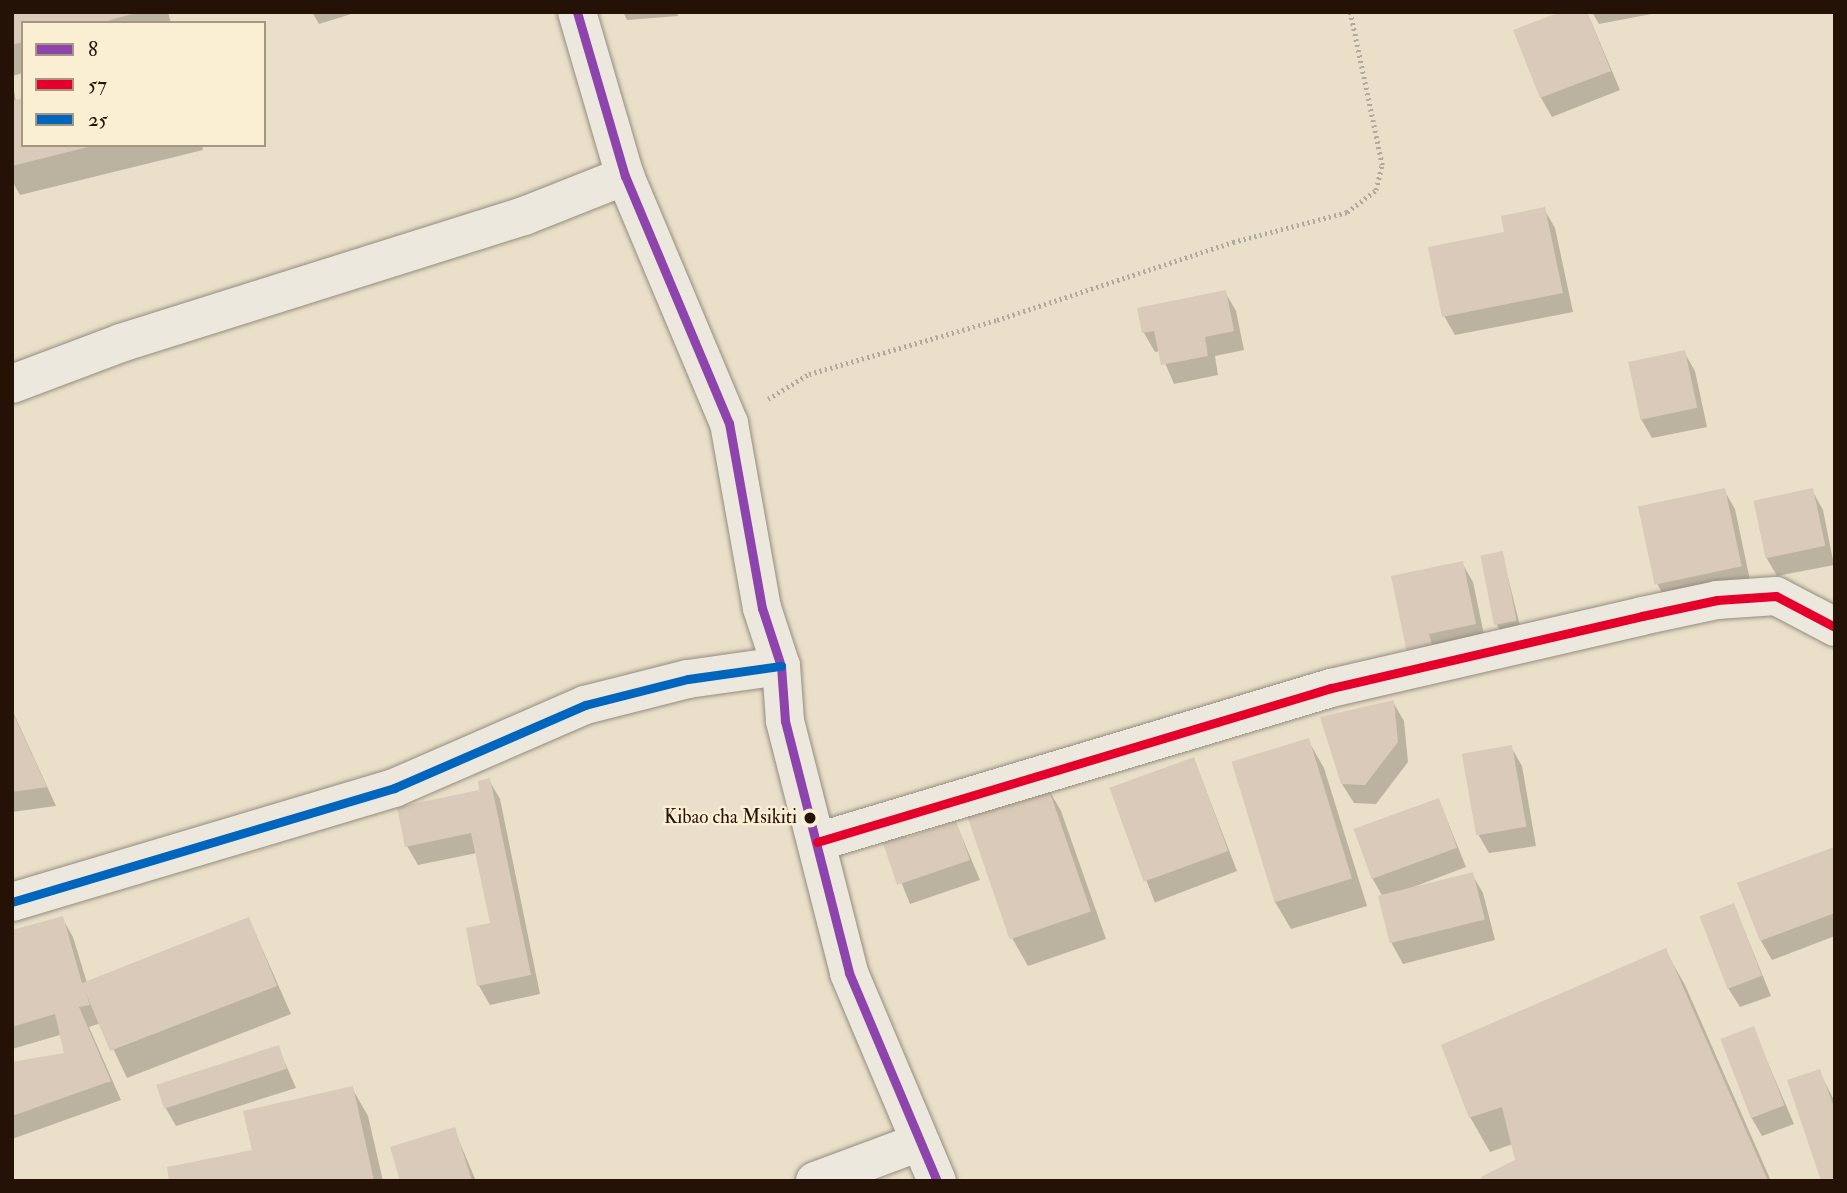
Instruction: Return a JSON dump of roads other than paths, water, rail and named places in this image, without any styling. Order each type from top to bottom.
[{"type":"street","points":[[577,12],[625,176],[729,423],[762,608],[781,666],[785,721],[849,973],[937,1181]]},
{"type":"street","points":[[12,384],[121,343],[524,216],[625,176]]},
{"type":"street","points":[[817,842],[1331,688],[1655,613],[1717,600],[1776,596],[1835,627]]},
{"type":"street","points":[[12,902],[394,788],[585,705],[688,679],[781,666]]},
{"type":"street","points":[[815,1181],[920,1142]]},
{"type":"place","name":"Kibao cha Msikiti","points":[[810,818]]}]
